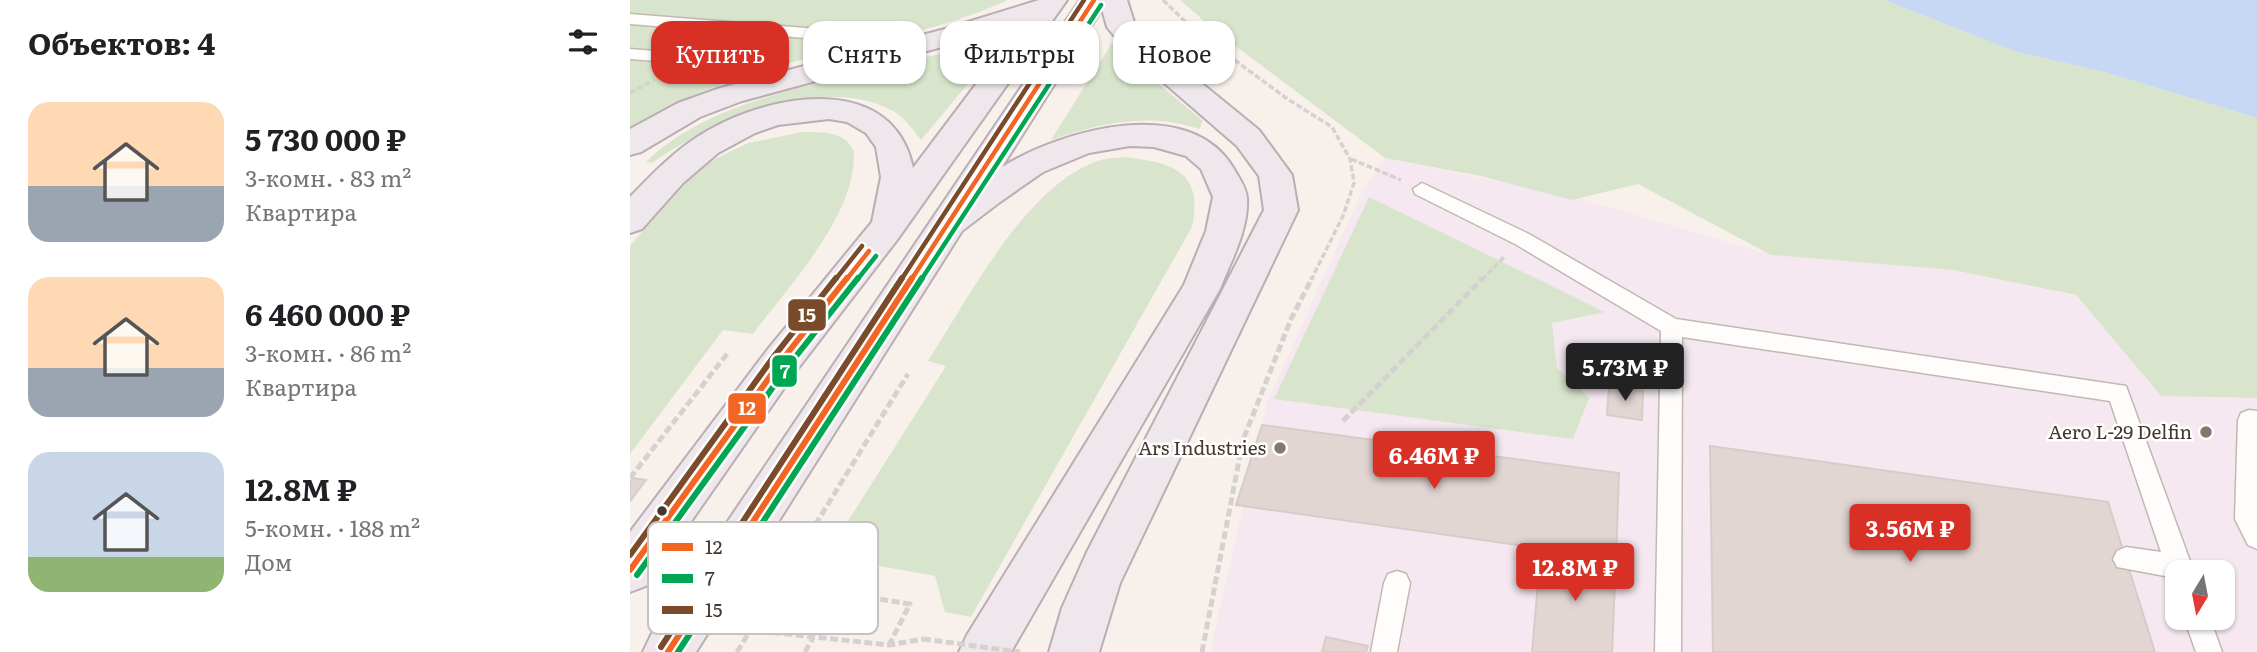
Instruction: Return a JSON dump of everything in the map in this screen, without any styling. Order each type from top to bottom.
[{"type":"main road","points":[[753,522],[1094,0]]},
{"type":"main road","points":[[1074,652],[1084,606],[1108,554],[1281,210],[1275,175],[1248,138],[1135,43],[1121,27],[1114,0]]},
{"type":"main road","points":[[926,40],[974,30],[1051,3]]},
{"type":"main road","points":[[665,522],[782,360],[885,231],[1051,3]]},
{"type":"main road","points":[[630,144],[684,113],[732,94],[803,74]]},
{"type":"main road","points":[[630,220],[690,157],[721,137],[755,121],[795,111],[828,108],[861,114],[881,127],[895,154],[898,180],[885,231]]},
{"type":"main road","points":[[946,225],[1010,179],[1062,150],[1128,135],[1162,137],[1187,144],[1209,155],[1222,173],[1230,197],[1222,236],[1201,289],[984,652]]},
{"type":"main road","points":[[630,570],[648,545]]},
{"type":"main road","points":[[668,652],[680,634]]},
{"type":"lane","points":[[630,19],[803,33]]},
{"type":"lane","points":[[630,54],[651,56]]},
{"type":"lane","points":[[1422,189],[1522,239],[1672,327],[2118,393],[2177,560]]},
{"type":"lane","points":[[1668,652],[1672,327]]},
{"type":"lane","points":[[2257,421],[2249,420],[2247,519],[2257,537]]},
{"type":"lane","points":[[2126,559],[2165,566]]},
{"type":"lane","points":[[1384,652],[1398,583]]},
{"type":"lane","points":[[2201,630],[2209,652]]},
{"type":"path","points":[[1350,159],[1422,189]]},
{"type":"path","points":[[1343,421],[1522,239]]},
{"type":"path","points":[[630,478],[727,354]]},
{"type":"path","points":[[816,522],[908,374]]},
{"type":"path","points":[[878,599],[910,604],[889,645]]},
{"type":"path","points":[[737,652],[748,634]]},
{"type":"path","points":[[782,634],[889,645],[923,639],[1020,652]]},
{"type":"path","points":[[805,652],[813,638]]},
{"type":"shaded area","points":[[1385,158],[1578,198],[1771,255],[1953,270],[2076,296],[2161,396],[2257,398],[2257,652],[1210,652],[1267,403],[1360,196]]},
{"type":"green space","points":[[630,0],[1008,0],[962,18],[940,21],[940,25],[926,29],[926,21],[803,21],[803,60],[789,64],[789,21],[651,21],[651,84],[723,84],[672,106],[630,133]]},
{"type":"green space","points":[[1180,0],[1884,0],[2017,52],[2104,72],[2257,118],[2257,398],[2161,396],[2076,295],[1953,270],[1771,255],[1638,184],[1572,200],[1480,176],[1385,158],[1235,46],[1235,21],[1204,21]]},
{"type":"green space","points":[[1113,41],[1113,84],[1159,84],[1203,121],[1199,129],[1162,121],[1125,122],[1051,140],[1086,84],[1099,84],[1099,64]]},
{"type":"green space","points":[[940,54],[940,84],[968,84],[921,140],[895,112],[867,101],[836,97],[803,99],[736,118],[676,147],[652,163],[646,162],[693,127],[720,114],[778,94],[815,84],[926,84],[926,57]]},
{"type":"green space","points":[[802,132],[839,136],[854,152],[852,176],[833,225],[802,271],[753,334],[723,330],[630,454],[630,246],[677,189],[713,160],[748,143]]},
{"type":"green space","points":[[1125,157],[1157,163],[1181,173],[1189,182],[1193,193],[1195,208],[1192,227],[971,617],[945,612],[935,576],[878,566],[878,522],[847,522],[946,366],[928,361],[1001,247],[1023,218],[1047,194],[1072,174],[1101,160]]},
{"type":"green space","points":[[1369,197],[1605,312],[1552,323],[1557,368],[1589,398],[1573,439],[1274,399]]},
{"type":"water","points":[[1884,0],[2257,0],[2257,118],[2104,72],[2017,52]]},
{"type":"building","points":[[1609,387],[1643,391],[1642,420],[1607,415]]},
{"type":"building","points":[[1262,425],[1619,473],[1616,559],[1236,505]]},
{"type":"building","points":[[1710,446],[2108,502],[2155,652],[1713,652]]},
{"type":"building","points":[[633,478],[646,480],[630,501],[630,482]]},
{"type":"building","points":[[1541,549],[1616,559],[1612,652],[1532,652]]},
{"type":"building","points":[[1326,637],[1368,646],[1366,652],[1322,652]]},
{"type":"transit line","name":"15","points":[[743,522],[1084,0]]},
{"type":"transit line","name":"12","points":[[753,522],[1094,0]]},
{"type":"transit line","name":"7","points":[[763,522],[1101,5]]},
{"type":"transit line","name":"15","points":[[654,522],[775,355],[862,246]]},
{"type":"transit line","name":"12","points":[[665,522],[782,360],[869,251]]},
{"type":"transit line","name":"7","points":[[675,522],[789,365],[876,256]]},
{"type":"transit line","name":"15","points":[[630,555],[648,530]]},
{"type":"transit line","name":"12","points":[[630,570],[648,545]]},
{"type":"transit line","name":"7","points":[[637,575],[648,560]]},
{"type":"transit line","name":"15","points":[[661,647],[669,634]]},
{"type":"transit line","name":"12","points":[[668,652],[680,634]]},
{"type":"transit line","name":"7","points":[[678,652],[690,634]]},
{"type":"place","name":"Aero L-29 Delfin","points":[[2206,432]]},
{"type":"place","name":"Ars Industries","points":[[1280,448]]}]
